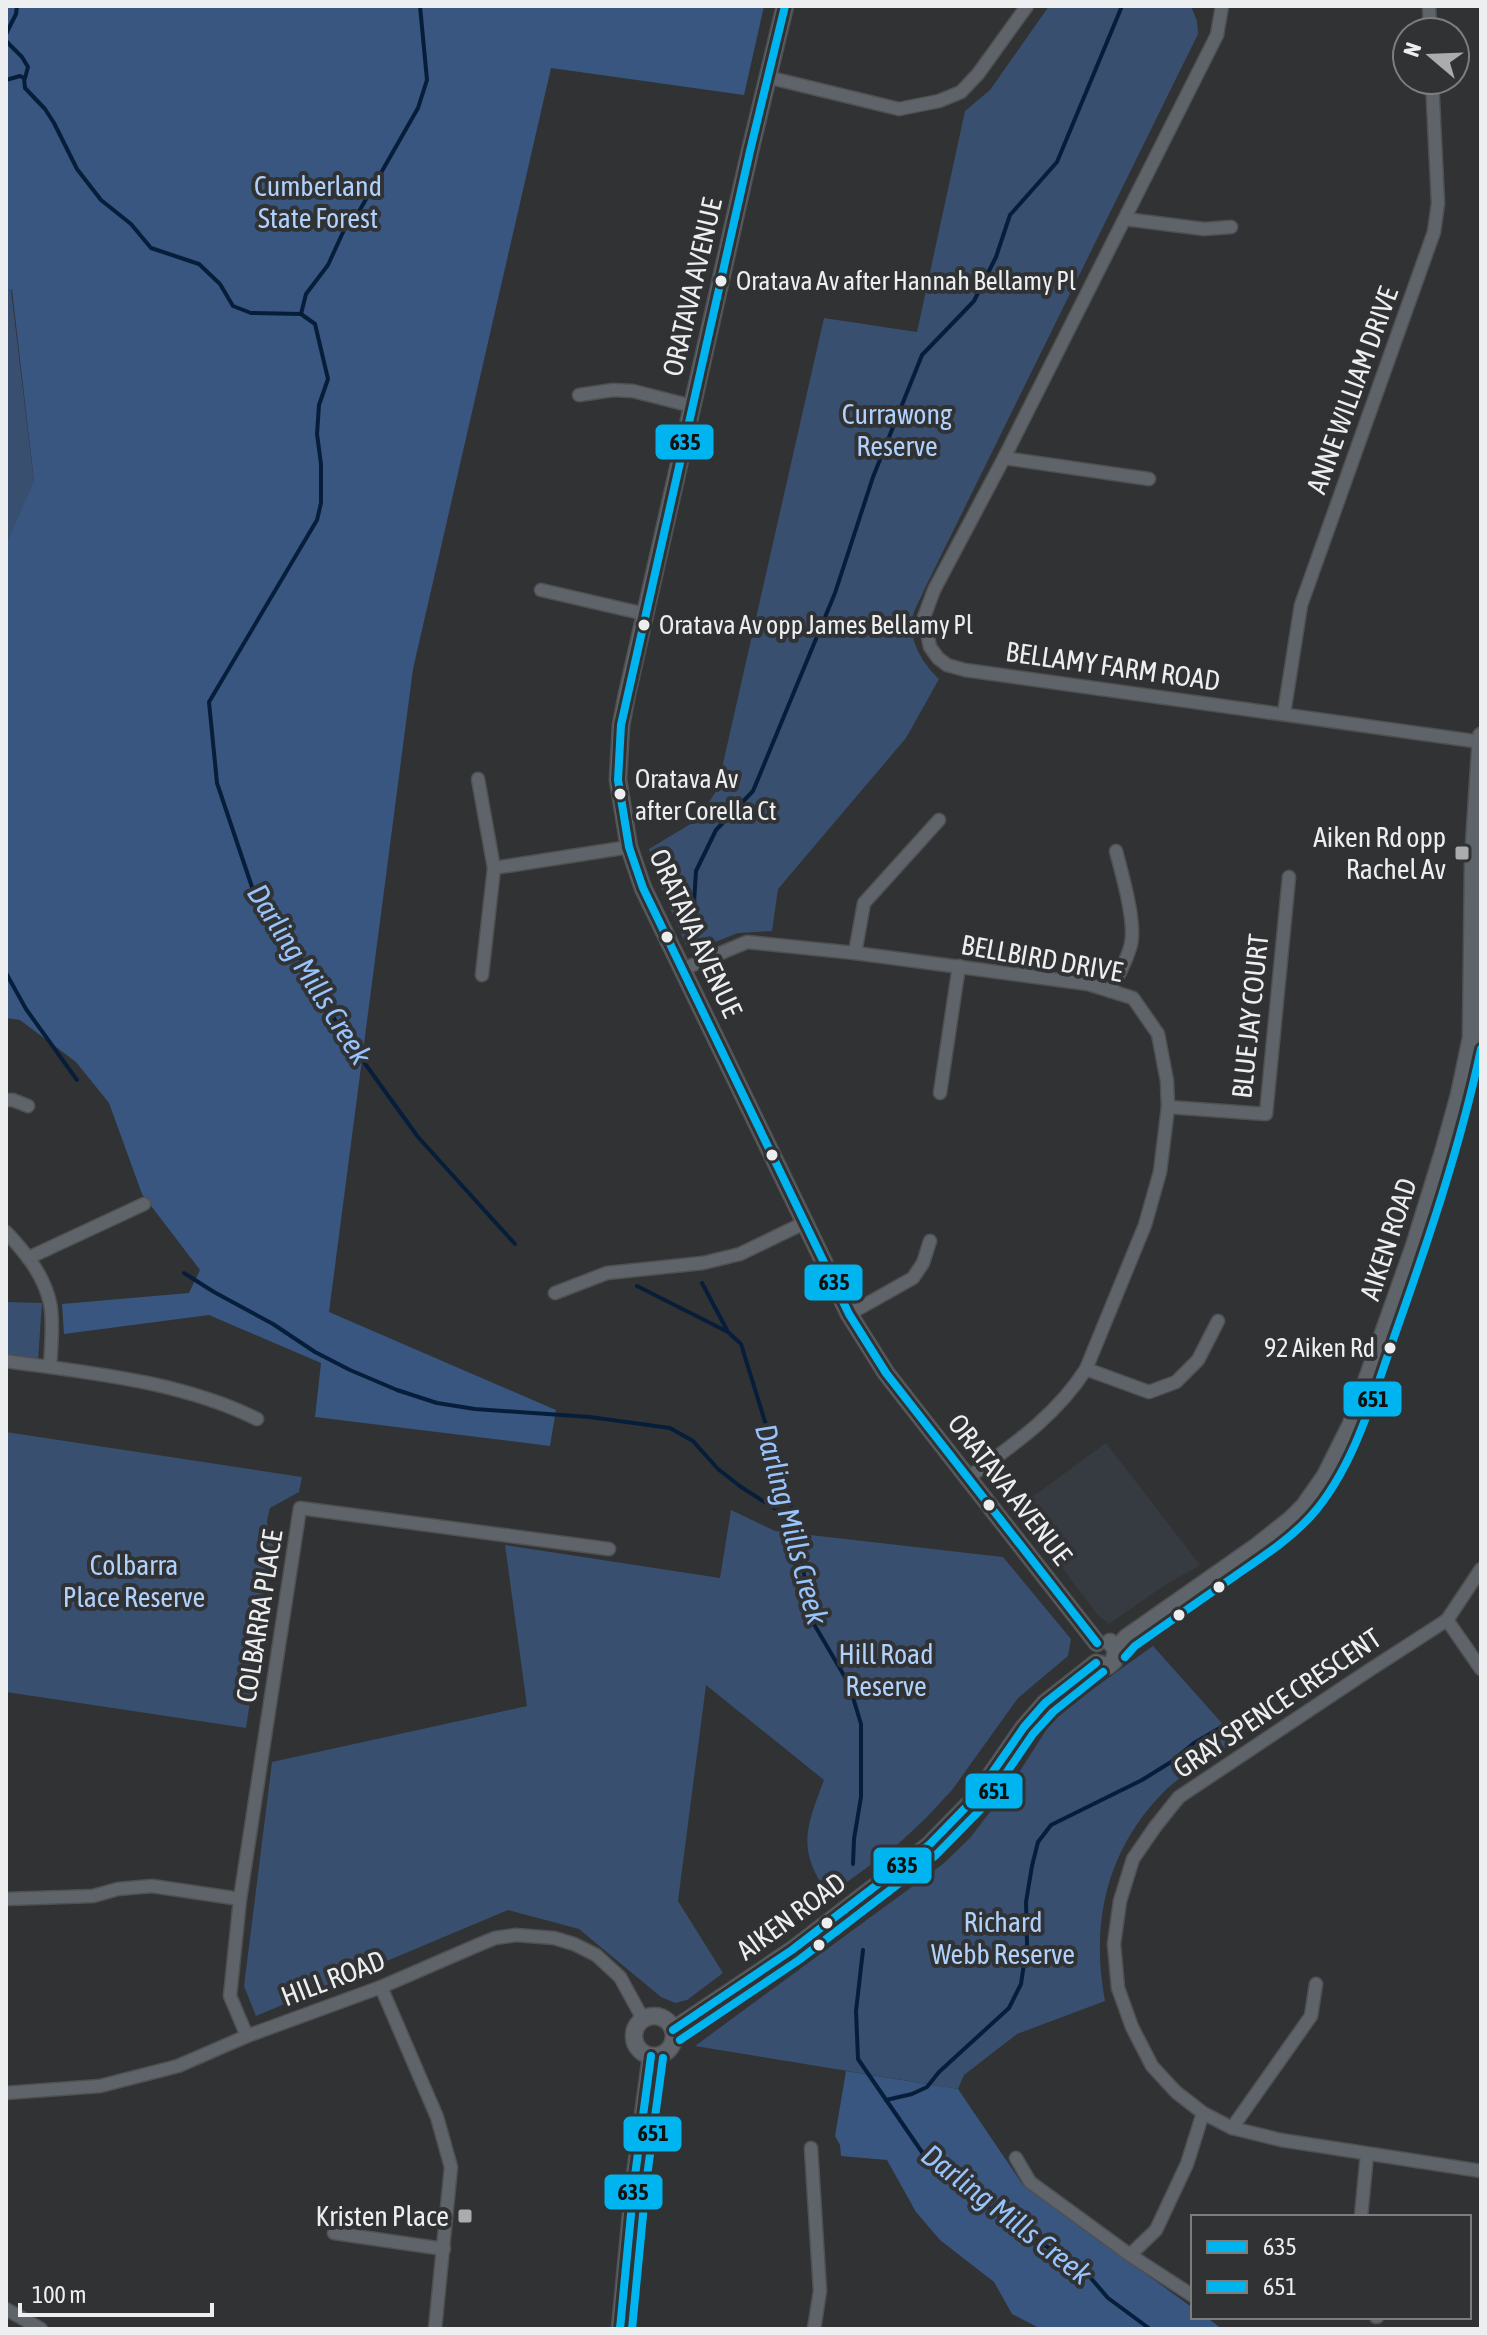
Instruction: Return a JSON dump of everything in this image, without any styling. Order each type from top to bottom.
[{"type":"street","name":"ORATAVA AVENUE","points":[[785,6],[627,694],[618,780],[629,847],[649,902],[849,1314],[886,1373],[1097,1643]]},
{"type":"street","points":[[767,77],[899,109],[939,101],[961,92],[978,74],[1027,6]]},
{"type":"street","name":"BELLAMY FARM ROAD","points":[[1222,6],[1217,35],[934,590],[924,617],[930,647],[947,665],[965,670],[1481,739]]},
{"type":"street","name":"ANNE WILLIAM DRIVE","points":[[1284,713],[1301,605],[1434,232],[1438,203],[1433,96]]},
{"type":"street","points":[[1125,219],[1204,229],[1231,227]]},
{"type":"street","points":[[579,395],[613,390],[633,391],[692,406]]},
{"type":"street","points":[[1004,458],[1149,479]]},
{"type":"street","points":[[541,590],[645,614]]},
{"type":"street","name":"AIKEN ROAD","points":[[1116,1649],[1160,1612],[1291,1519],[1325,1476],[1351,1424],[1414,1246],[1466,1066],[1472,1026],[1472,885],[1481,739]]},
{"type":"street","points":[[478,779],[494,868],[482,975]]},
{"type":"street","points":[[855,953],[864,903],[939,820]]},
{"type":"street","points":[[494,868],[629,847]]},
{"type":"street","points":[[1110,991],[1124,966],[1132,942],[1127,890],[1116,851]]},
{"type":"street","points":[[1472,885],[1481,864]]},
{"type":"street","name":"BLUE JAY COURT","points":[[1168,1107],[1266,1114],[1289,877]]},
{"type":"street","name":"BELLBIRD DRIVE","points":[[683,969],[747,942],[959,966],[1088,984],[1133,998],[1158,1034],[1167,1081],[1168,1107],[1160,1172],[1145,1225],[1086,1369],[1053,1413],[969,1477]]},
{"type":"street","points":[[940,1093],[959,966]]},
{"type":"street","points":[[6,1100],[28,1106]]},
{"type":"street","points":[[28,1258],[144,1204]]},
{"type":"street","points":[[555,1293],[607,1273],[703,1263],[740,1254],[804,1223]]},
{"type":"street","points":[[6,1232],[42,1280],[51,1304],[50,1367]]},
{"type":"street","points":[[849,1314],[913,1278],[923,1263],[930,1241]]},
{"type":"street","points":[[1086,1369],[1149,1392],[1176,1382],[1198,1360],[1218,1321]]},
{"type":"street","points":[[6,1361],[174,1388],[257,1419]]},
{"type":"street","name":"COLBARRA PLACE","points":[[247,2036],[230,1996],[240,1899],[300,1508],[609,1549]]},
{"type":"street","points":[[1481,1569],[1447,1620],[1481,1669]]},
{"type":"street","name":"GRAY SPENCE CRESCENT","points":[[1447,1620],[1179,1797],[1133,1859],[1120,1901],[1114,1944],[1118,1988],[1132,2027],[1152,2066],[1176,2092],[1203,2113],[1232,2128],[1281,2140],[1481,2171]]},
{"type":"street","points":[[1108,1641],[1116,1649],[1116,1657],[1111,1664],[1104,1666],[1096,1663],[1091,1653],[1097,1643],[1108,1641]]},
{"type":"street","name":"AIKEN ROAD","points":[[673,2030],[792,1950],[929,1845],[974,1799],[1024,1727],[1045,1703],[1096,1663]]},
{"type":"street","points":[[6,1899],[93,1896],[118,1889],[152,1886],[240,1899]]},
{"type":"street","name":"HILL ROAD","points":[[6,2093],[100,2086],[178,2066],[247,2036],[381,1987],[495,1938],[516,1935],[537,1935],[574,1944],[596,1955],[620,1977],[643,2019]]},
{"type":"street","points":[[1232,2128],[1311,2016],[1316,1984]]},
{"type":"street","points":[[381,1987],[437,2117],[451,2167],[435,2329]]},
{"type":"street","points":[[659,2016],[665,2019],[673,2030],[673,2045],[669,2051],[660,2056],[640,2051],[634,2038],[637,2025],[643,2019],[659,2016]]},
{"type":"street","points":[[620,2329],[634,2183],[651,2056]]},
{"type":"street","points":[[1130,2255],[1156,2230],[1187,2164],[1203,2113]]},
{"type":"street","points":[[811,2148],[820,2291],[814,2329]]},
{"type":"street","points":[[1361,2215],[1367,2154]]},
{"type":"street","points":[[1016,2158],[1030,2182],[1130,2255],[1191,2295]]},
{"type":"street","points":[[334,2233],[444,2249]]},
{"type":"street","points":[[6,2309],[41,2329]]},
{"type":"shaded area","points":[[1106,1443],[1200,1565],[1109,1624],[1097,1614],[1017,1508]]},
{"type":"green space","name":"Cumberland State Forest","points":[[6,6],[764,6],[744,95],[551,68],[413,669],[329,1312],[556,1410],[550,1446],[315,1417],[321,1363],[209,1315],[64,1334],[62,1304],[189,1293],[200,1270],[142,1194],[109,1103],[76,1062],[20,1020],[6,1018],[6,543],[34,481],[12,290],[6,289]]},
{"type":"green space","name":"Currawong Reserve","points":[[1049,6],[1191,6],[1198,34],[914,611],[912,628],[915,644],[939,679],[906,738],[778,889],[772,931],[738,933],[700,948],[686,945],[655,874],[649,849],[697,820],[717,790],[824,318],[917,332],[965,111],[990,90]]},
{"type":"green space","points":[[6,289],[11,290],[34,482],[6,543]]},
{"type":"green space","points":[[6,1302],[42,1303],[38,1360],[6,1356]]},
{"type":"green space","name":"Colbarra Place Reserve","points":[[6,1432],[302,1477],[299,1492],[270,1508],[267,1520],[269,1540],[274,1546],[246,1728],[6,1692]]},
{"type":"green space","name":"Hill Road Reserve","points":[[731,1510],[775,1531],[1003,1557],[1071,1639],[1068,1656],[1018,1698],[952,1790],[926,1818],[894,1848],[829,1895],[812,1865],[807,1839],[824,1780],[706,1685],[678,1901],[723,1973],[687,2000],[675,2003],[661,1997],[579,1929],[508,1910],[256,2016],[244,1986],[272,1762],[527,1706],[505,1545],[720,1578]]},
{"type":"green space","name":"Richard Webb Reserve","points":[[1153,1646],[1237,1740],[1165,1790],[1139,1821],[1125,1844],[1106,1894],[1102,1920],[1101,1973],[1105,2001],[1017,2034],[964,2075],[958,2089],[695,2046],[943,1864],[970,1838],[1013,1782],[1048,1727],[1069,1706]]},
{"type":"green space","points":[[846,2071],[958,2089],[1023,2185],[1191,2307],[1191,2319],[1209,2319],[1222,2329],[1041,2329],[1012,2314],[994,2282],[940,2240],[916,2212],[887,2160],[841,2156],[835,2136]]},
{"type":"waterway","points":[[6,34],[17,6]]},
{"type":"waterway","points":[[301,314],[306,294],[328,265],[344,230],[357,215],[418,108],[427,80],[420,6]]},
{"type":"waterway","points":[[686,931],[693,920],[696,871],[716,830],[753,791],[835,593],[873,477],[922,355],[974,301],[996,257],[1010,215],[1057,162],[1122,6]]},
{"type":"waterway","points":[[6,37],[28,67],[25,78]]},
{"type":"waterway","points":[[6,80],[20,76],[24,78],[25,88],[54,123],[77,169],[101,200],[131,224],[151,248],[199,264],[220,284],[233,306],[251,313],[301,314]]},
{"type":"waterway","name":"Darling Mills Creek","points":[[301,314],[315,324],[328,379],[319,405],[317,434],[321,503],[317,520],[209,702],[217,783],[253,890],[287,934],[340,1029],[418,1137],[515,1244]]},
{"type":"waterway","points":[[6,973],[26,1009],[77,1080]]},
{"type":"waterway","points":[[184,1273],[350,1370],[437,1403],[475,1409],[590,1417],[670,1428],[693,1441],[718,1469],[741,1487],[796,1522]]},
{"type":"waterway","points":[[702,1283],[727,1330]]},
{"type":"waterway","name":"Darling Mills Creek","points":[[637,1286],[728,1332],[741,1344],[796,1522],[811,1619],[849,1684],[861,1724],[861,1797],[853,1864]]},
{"type":"waterway","points":[[886,2100],[927,2087],[939,2072],[1009,2008],[1021,1984],[1027,1944],[1026,1902],[1032,1866],[1038,1842],[1051,1825],[1142,1780],[1220,1728]]},
{"type":"waterway","name":"Darling Mills Creek","points":[[863,1950],[856,2011],[858,2059],[926,2158],[1007,2222],[1083,2269],[1108,2298],[1150,2329]]},
{"type":"transit line","name":"635","points":[[785,6],[621,725],[618,780],[629,847],[643,888],[849,1314],[886,1373],[1097,1643]]},
{"type":"transit line","name":"651","points":[[1125,1657],[1135,1646],[1294,1533],[1311,1516],[1339,1477],[1369,1409],[1430,1232],[1453,1159],[1481,1049]]},
{"type":"transit line","name":"635","points":[[673,2030],[792,1950],[929,1845],[974,1799],[1024,1727],[1045,1703],[1096,1663]]},
{"type":"transit line","name":"651","points":[[680,2040],[799,1960],[936,1855],[983,1807],[1033,1734],[1053,1712],[1103,1672]]},
{"type":"transit line","name":"635","points":[[620,2329],[634,2183],[651,2056]]},
{"type":"transit line","name":"651","points":[[632,2329],[646,2184],[663,2058]]},
{"type":"place","name":"Oratava Av after Hannah Bellamy Pl","points":[[721,281]]},
{"type":"place","name":"Oratava Av opp James Bellamy Pl","points":[[644,625]]},
{"type":"place","name":"Oratava Av after Corella Ct","points":[[620,794]]},
{"type":"place","name":"Aiken Rd opp Rachel Av","points":[[1462,853]]},
{"type":"place","name":"92 Aiken Rd","points":[[1390,1348]]},
{"type":"place","name":"Kristen Place","points":[[465,2216]]}]
